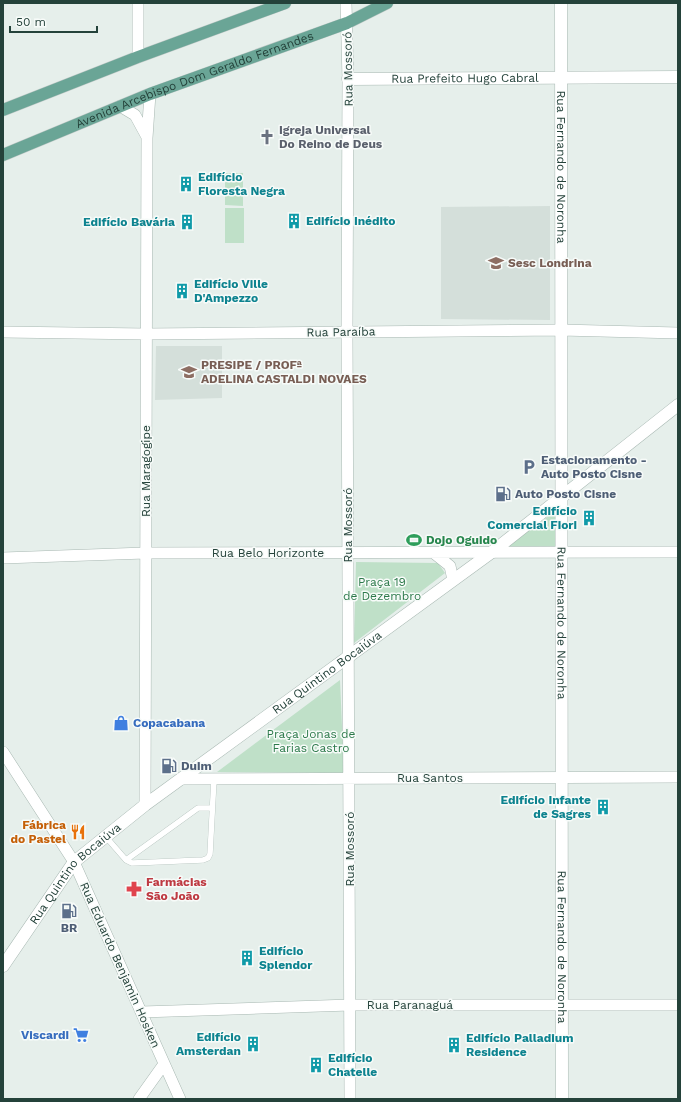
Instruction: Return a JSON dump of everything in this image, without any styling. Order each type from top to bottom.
[{"type":"main road","points":[[3,110],[138,57],[285,3]]},
{"type":"main road","name":"Avenida Arcebispo Dom Geraldo Fernandes","points":[[3,155],[150,94],[347,23],[387,3]]},
{"type":"street","points":[[138,3],[138,57]]},
{"type":"street","name":"Rua Mossoró","points":[[346,3],[348,79],[347,332],[350,778],[350,1099]]},
{"type":"street","name":"Rua Fernando de Noronha","points":[[561,3],[562,497],[560,552],[560,778],[563,1006],[562,1099]]},
{"type":"street","name":"Rua Prefeito Hugo Cabral","points":[[348,79],[678,77]]},
{"type":"street","name":"Rua Maragogipe","points":[[145,805],[147,138],[150,94]]},
{"type":"street","name":"Rua Maragogipe","points":[[120,106],[135,115],[147,138]]},
{"type":"street","name":"Rua Paraíba","points":[[3,332],[146,334],[561,330],[678,333]]},
{"type":"street","name":"Rua Quintino Bocaiúva","points":[[3,966],[74,862],[145,805],[492,552],[678,405]]},
{"type":"street","name":"Rua Belo Horizonte","points":[[3,558],[145,553],[435,554],[492,552],[678,552]]},
{"type":"street","points":[[435,554],[450,566],[453,580]]},
{"type":"street","name":"Rua Eduardo Benjamin Hosken","points":[[3,752],[74,862],[180,1099]]},
{"type":"street","name":"Rua Santos","points":[[182,779],[678,777]]},
{"type":"street","name":"Rua Paranaguá","points":[[142,1012],[350,1005],[678,1005]]},
{"type":"street","points":[[138,1099],[164,1064]]},
{"type":"lane","points":[[106,837],[126,860],[132,863],[203,860],[208,858],[210,854],[214,779]]},
{"type":"lane","points":[[126,860],[198,808],[212,808]]},
{"type":"shaded area","name":"Sesc Londrina","points":[[550,206],[550,320],[441,319],[441,207]]},
{"type":"shaded area","name":"PRESIPE / PROFª ADELINA CASTALDI NOVAES","points":[[156,346],[222,346],[222,398],[155,400]]},
{"type":"green space","points":[[225,173],[243,173],[243,206],[225,205]]},
{"type":"green space","points":[[225,208],[244,208],[244,243],[225,243]]},
{"type":"green space","points":[[559,509],[556,547],[503,548]]},
{"type":"green space","name":"Praça 19 de Dezembro","points":[[356,562],[438,563],[445,573],[354,643]]},
{"type":"green space","name":"Praça Jonas de Farias Castro","points":[[340,680],[344,773],[217,772]]},
{"type":"place","name":"Igreja Universal Do Reino de Deus","points":[[267,137]]},
{"type":"place","name":"Edifício Floresta Negra","points":[[186,184]]},
{"type":"place","name":"Edifício Inédito","points":[[294,221]]},
{"type":"place","name":"Edifício Bavária","points":[[187,222]]},
{"type":"place","name":"Sesc Londrina","points":[[496,263]]},
{"type":"place","name":"Edifício Ville D'Ampezzo","points":[[182,291]]},
{"type":"place","name":"PRESIPE / PROFª ADELINA CASTALDI NOVAES","points":[[189,372]]},
{"type":"place","name":"Estacionamento - Auto Posto Cisne","points":[[529,467]]},
{"type":"place","name":"Auto Posto Cisne","points":[[503,494]]},
{"type":"place","name":"Edifício Comercial Fiori","points":[[589,518]]},
{"type":"place","name":"Dojo Oguido","points":[[414,540]]},
{"type":"place","name":"Copacabana","points":[[121,723]]},
{"type":"place","name":"Duim","points":[[169,766]]},
{"type":"place","name":"Edifício Infante de Sagres","points":[[603,807]]},
{"type":"place","name":"Fábrica do Pastel","points":[[78,832]]},
{"type":"place","name":"Farmácias São João","points":[[134,889]]},
{"type":"place","name":"BR","points":[[69,911]]},
{"type":"place","name":"Edifício Splendor","points":[[247,958]]},
{"type":"place","name":"Viscardi","points":[[81,1035]]},
{"type":"place","name":"Edifício Amsterdan","points":[[253,1044]]},
{"type":"place","name":"Edifício Palladium Residence","points":[[454,1045]]},
{"type":"place","name":"Edifício Chatelle","points":[[316,1065]]}]
